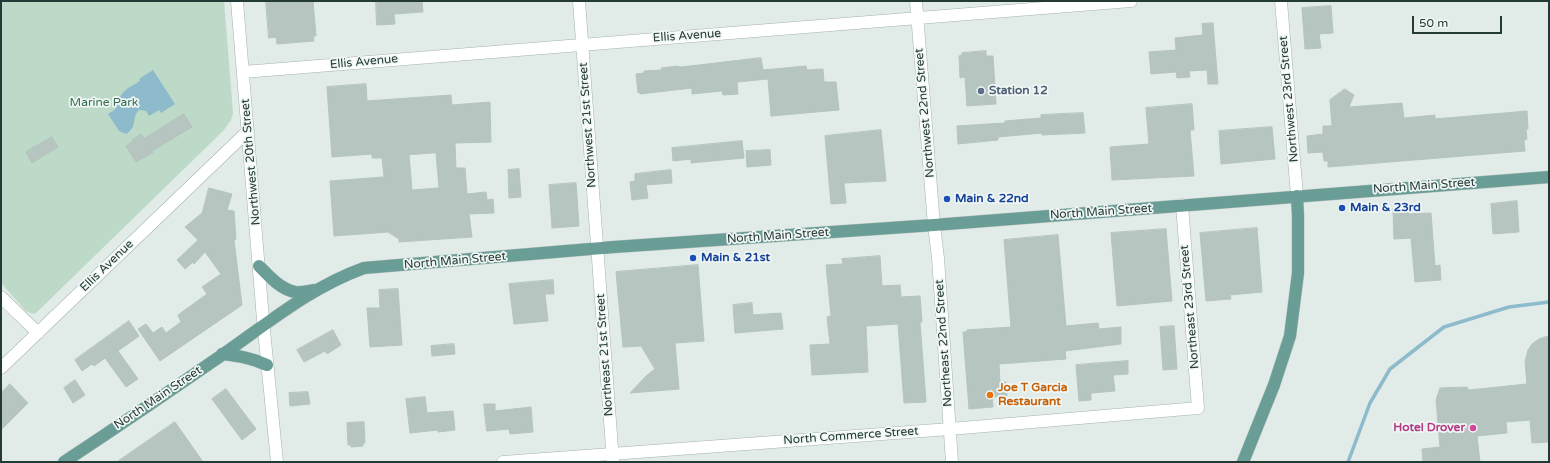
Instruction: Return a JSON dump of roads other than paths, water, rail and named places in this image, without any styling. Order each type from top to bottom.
[{"type":"main road","name":"North Main Street","points":[[64,462],[264,324],[316,290],[364,268],[1549,177]]},
{"type":"main road","points":[[1242,462],[1274,386],[1290,336],[1298,273],[1297,196]]},
{"type":"main road","points":[[259,266],[274,281],[296,292],[316,290]]},
{"type":"main road","points":[[222,354],[256,359],[268,365]]},
{"type":"street","name":"Northwest 20th Street","points":[[237,1],[277,462]]},
{"type":"street","name":"Northwest 21st Street","points":[[579,1],[597,249]]},
{"type":"street","name":"Northwest 22nd Street","points":[[916,1],[934,224]]},
{"type":"street","name":"Ellis Avenue","points":[[243,72],[1131,1]]},
{"type":"street","name":"Northwest 23rd Street","points":[[1281,1],[1297,196]]},
{"type":"street","name":"Ellis Avenue","points":[[1,368],[248,131]]},
{"type":"street","name":"Northeast 23rd Street","points":[[1182,205],[1198,408]]},
{"type":"street","name":"Northeast 22nd Street","points":[[934,224],[938,258],[952,462]]},
{"type":"street","name":"Northeast 21st Street","points":[[597,249],[613,458]]},
{"type":"street","points":[[1,297],[38,333]]},
{"type":"street","name":"North Commerce Street","points":[[503,462],[613,458],[1198,408]]},
{"type":"water","points":[[153,70],[175,104],[161,113],[159,110],[149,116],[146,111],[139,110],[135,116],[130,131],[126,134],[119,131],[108,114],[115,109],[120,97],[128,88],[140,81],[139,79]]},
{"type":"waterway","points":[[1348,462],[1370,403],[1390,369],[1444,327],[1509,307],[1549,302]]},
{"type":"place","name":"Station 12","points":[[981,91]]},
{"type":"place","name":"Main & 22nd","points":[[947,199]]},
{"type":"place","name":"Main & 23rd","points":[[1342,208]]},
{"type":"place","name":"Main & 21st","points":[[693,258]]},
{"type":"place","name":"Joe T Garcia Restaurant","points":[[990,395]]},
{"type":"place","name":"Hotel Drover","points":[[1473,428]]},
{"type":"park label","name":"Marine Park","points":[[104,103]]}]
